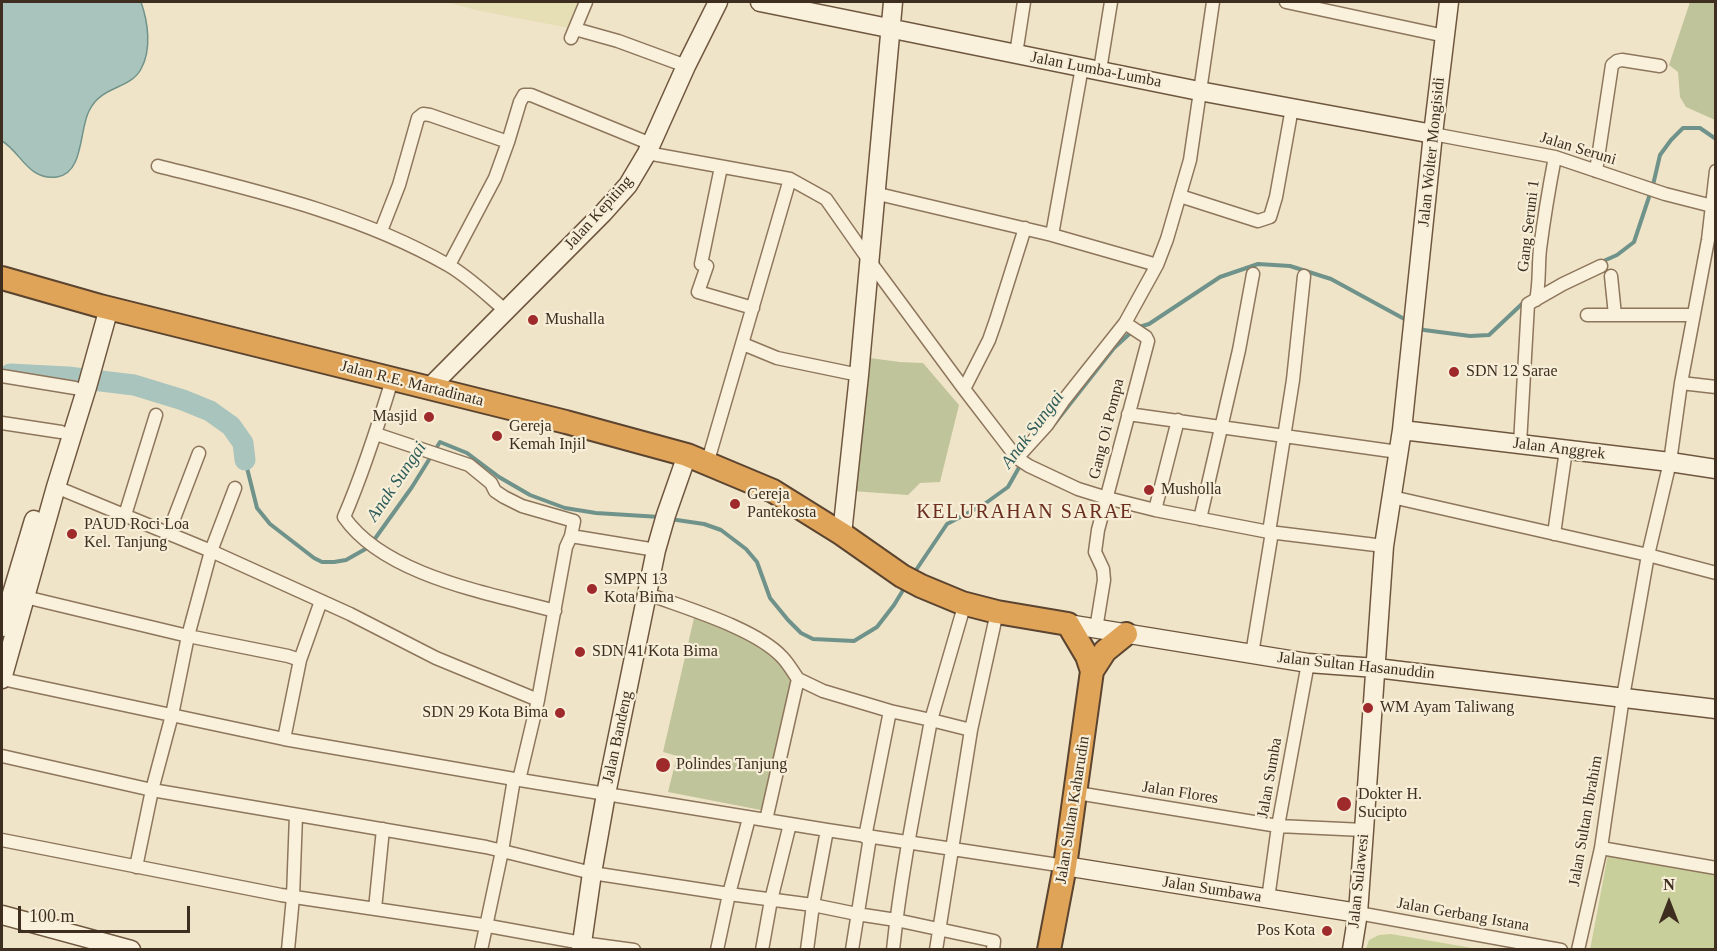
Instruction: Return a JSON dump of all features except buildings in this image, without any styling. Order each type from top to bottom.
[{"type":"highway","name":"Jalan R.E. Martadinata","points":[[2,278],[104,307],[566,422],[697,459],[773,491],[911,581],[965,603]]},
{"type":"highway","name":"Jalan Sultan Hasanuddin","points":[[965,603],[998,612],[1068,624]]},
{"type":"highway","points":[[1068,624],[1087,656],[1092,671]]},
{"type":"highway","name":"Jalan Sultan Kaharudin","points":[[1049,950],[1077,793],[1092,671],[1105,651],[1126,634]]},
{"type":"street","points":[[586,2],[573,33],[618,40],[687,66]]},
{"type":"street","name":"Jalan Kepiting","points":[[429,388],[628,185],[649,149],[718,2]]},
{"type":"street","name":"Jalan Lumba-Lumba","points":[[760,2],[1199,91],[1433,134]]},
{"type":"street","points":[[842,534],[893,2]]},
{"type":"street","points":[[1016,54],[1024,2]]},
{"type":"street","points":[[1100,70],[1111,2]]},
{"type":"street","points":[[1022,461],[1064,400],[1131,327],[1157,265],[1190,160],[1213,2]]},
{"type":"street","points":[[1287,2],[1445,36]]},
{"type":"street","name":"Jalan Wolter Mongisidi","points":[[1402,430],[1449,2]]},
{"type":"street","points":[[1596,171],[1612,65],[1622,60],[1660,66]]},
{"type":"street","points":[[1052,235],[1082,67]]},
{"type":"street","points":[[449,265],[495,178],[520,102],[527,94],[649,149],[721,167],[790,179],[826,199],[868,260],[964,389],[1022,461],[1078,489],[1155,510],[1270,532],[1384,546]]},
{"type":"street","points":[[1180,196],[1258,221],[1270,217],[1292,108]]},
{"type":"street","points":[[381,231],[399,185],[417,121],[423,114],[508,142]]},
{"type":"street","name":"Jalan Seruni","points":[[1433,134],[1555,157],[1639,186],[1713,207]]},
{"type":"street","name":"Gang Seruni 1","points":[[1520,444],[1528,304],[1536,300],[1539,288],[1540,252],[1555,157]]},
{"type":"street","points":[[158,166],[271,195],[381,231],[449,265],[506,311]]},
{"type":"street","points":[[721,167],[701,264],[707,266],[698,292],[753,308]]},
{"type":"street","name":"Jalan Sultan Ibrahim","points":[[1578,950],[1601,848],[1623,697],[1648,555],[1670,462],[1681,383],[1708,240],[1716,171]]},
{"type":"street","points":[[697,459],[742,344],[790,179]]},
{"type":"street","points":[[874,193],[1025,228],[1157,265]]},
{"type":"street","points":[[964,389],[989,340],[1025,228]]},
{"type":"street","points":[[1536,300],[1601,266]]},
{"type":"street","points":[[1200,519],[1239,350],[1253,274]]},
{"type":"street","points":[[1251,654],[1293,380],[1304,276]]},
{"type":"street","points":[[1611,276],[1615,315]]},
{"type":"street","points":[[2,627],[61,432],[87,367],[104,307]]},
{"type":"street","points":[[1587,315],[1694,315]]},
{"type":"street","name":"Gang Oi Pompa","points":[[1096,629],[1104,580],[1103,569],[1095,552],[1098,530],[1148,338],[1131,327]]},
{"type":"street","points":[[742,344],[777,358],[859,375]]},
{"type":"street","points":[[2,376],[79,386]]},
{"type":"street","points":[[392,380],[357,487],[344,518],[350,526],[386,556],[428,576],[555,611]]},
{"type":"street","points":[[1681,383],[1716,387]]},
{"type":"street","points":[[79,386],[56,487],[2,679],[284,739],[749,818],[1065,866]]},
{"type":"street","points":[[124,515],[156,414]]},
{"type":"street","points":[[1128,414],[1398,452]]},
{"type":"street","points":[[1155,510],[1178,420]]},
{"type":"street","points":[[2,423],[61,432]]},
{"type":"street","points":[[1376,668],[1384,546],[1402,430]]},
{"type":"street","name":"Jalan Anggrek","points":[[1402,430],[1716,469]]},
{"type":"street","points":[[375,434],[469,465],[504,497],[522,506],[574,520],[572,536],[566,547],[538,700],[517,779],[481,950]]},
{"type":"street","points":[[1554,534],[1566,450]]},
{"type":"street","points":[[168,534],[199,453]]},
{"type":"street","name":"Jalan Bandeng","points":[[581,946],[606,794],[656,550],[665,520],[697,459]]},
{"type":"street","points":[[56,487],[211,551],[321,601],[436,658],[538,700]]},
{"type":"street","points":[[135,867],[211,551],[235,488]]},
{"type":"street","points":[[1392,496],[1716,573]]},
{"type":"street","points":[[572,536],[656,550]]},
{"type":"street","points":[[648,594],[720,621],[757,638],[782,656],[798,679],[823,691],[890,711],[971,730]]},
{"type":"street","points":[[25,597],[300,660]]},
{"type":"street","points":[[284,739],[300,660],[321,601]]},
{"type":"street","points":[[894,950],[909,843],[931,720],[965,603]]},
{"type":"street","points":[[936,950],[971,730],[998,612]]},
{"type":"street","name":"Jalan Sultan Hasanuddin","points":[[1068,624],[1308,663],[1376,668],[1716,709]]},
{"type":"street","name":"Jalan Sumba","points":[[1268,899],[1278,826],[1308,663]]},
{"type":"street","name":"Jalan Sulawesi","points":[[1352,950],[1358,913],[1376,668]]},
{"type":"street","points":[[766,820],[798,679]]},
{"type":"street","points":[[852,950],[867,837],[890,711]]},
{"type":"street","points":[[2,756],[152,790],[502,851],[592,873],[813,905],[939,928],[994,941],[993,950]]},
{"type":"street","name":"Jalan Flores","points":[[1077,793],[1278,826],[1365,830]]},
{"type":"street","points":[[288,950],[293,897],[296,814]]},
{"type":"street","points":[[717,950],[749,818]]},
{"type":"street","points":[[762,950],[771,900],[790,824]]},
{"type":"street","points":[[375,909],[383,830]]},
{"type":"street","points":[[807,950],[827,830]]},
{"type":"street","points":[[2,840],[293,897],[486,926],[581,946],[634,950]]},
{"type":"street","points":[[1601,848],[1716,867]]},
{"type":"street","name":"Jalan Sumbawa","points":[[1065,866],[1358,913]]},
{"type":"street","name":"Jalan Gerbang Istana","points":[[1358,913],[1561,950]]},
{"type":"street","points":[[2,915],[131,950]]},
{"type":"shaded area","points":[[446,2],[580,2],[569,28]]},
{"type":"green space","points":[[1690,2],[1715,2],[1715,120],[1686,107],[1680,97],[1678,72],[1669,65]]},
{"type":"green space","points":[[862,357],[923,363],[959,405],[940,482],[920,483],[908,495],[852,491]]},
{"type":"green space","points":[[694,618],[754,641],[775,656],[793,682],[766,811],[668,792],[677,756],[663,752]]},
{"type":"green space","points":[[1608,854],[1715,871],[1715,949],[1590,950]]},
{"type":"green space","points":[[1390,934],[1478,949],[1366,949],[1369,940],[1379,935]]},
{"type":"water","points":[[2,2],[141,2],[147,27],[148,44],[141,69],[130,81],[101,96],[94,103],[86,119],[76,159],[66,174],[57,177],[39,175],[2,141]]},
{"type":"waterway","name":"Anak Sungai","points":[[1599,263],[1617,255],[1634,242],[1653,185],[1660,155],[1671,140],[1683,128],[1700,128],[1716,139]]},
{"type":"waterway","name":"Anak Sungai","points":[[1055,423],[1114,348],[1136,328],[1149,324],[1220,277],[1258,264],[1290,266],[1331,279],[1408,321]]},
{"type":"waterway","name":"Anak Sungai","points":[[1420,328],[1470,336],[1489,335],[1524,302]]},
{"type":"waterway","points":[[10,374],[68,377],[134,385],[183,400],[210,411],[231,426],[243,443],[245,460]]},
{"type":"waterway","name":"Anak Sungai","points":[[245,460],[257,508],[270,524],[322,562],[346,560],[369,547],[412,487],[440,442],[467,453],[499,477],[530,495],[565,508],[596,513],[660,517]]},
{"type":"waterway","name":"Anak Sungai","points":[[914,573],[947,524],[983,505],[1008,487],[1021,464]]},
{"type":"waterway","name":"Anak Sungai","points":[[670,519],[704,524],[721,530],[746,549],[757,562],[770,598],[801,633],[813,639],[854,641],[877,627],[905,587]]},
{"type":"place","name":"Mushalla","points":[[533,320]]},
{"type":"place","name":"SDN 12 Sarae","points":[[1454,372]]},
{"type":"place","name":"Masjid","points":[[429,417]]},
{"type":"place","name":"Gereja Kemah Injil","points":[[497,436]]},
{"type":"place","name":"Musholla","points":[[1149,490]]},
{"type":"place","name":"Gereja Pantekosta","points":[[735,504]]},
{"type":"place","name":"PAUD Roci Loa Kel. Tanjung","points":[[72,534]]},
{"type":"place","name":"SMPN 13 Kota Bima","points":[[592,589]]},
{"type":"place","name":"SDN 41 Kota Bima","points":[[580,652]]},
{"type":"place","name":"WM Ayam Taliwang","points":[[1368,708]]},
{"type":"place","name":"SDN 29 Kota Bima","points":[[560,713]]},
{"type":"place","name":"Polindes Tanjung","points":[[663,765]]},
{"type":"place","name":"Dokter H. Sucipto","points":[[1344,804]]},
{"type":"place","name":"Pos Kota","points":[[1327,931]]},
{"type":"district","name":"KELURAHAN SARAE","points":[[1025,513]]}]
